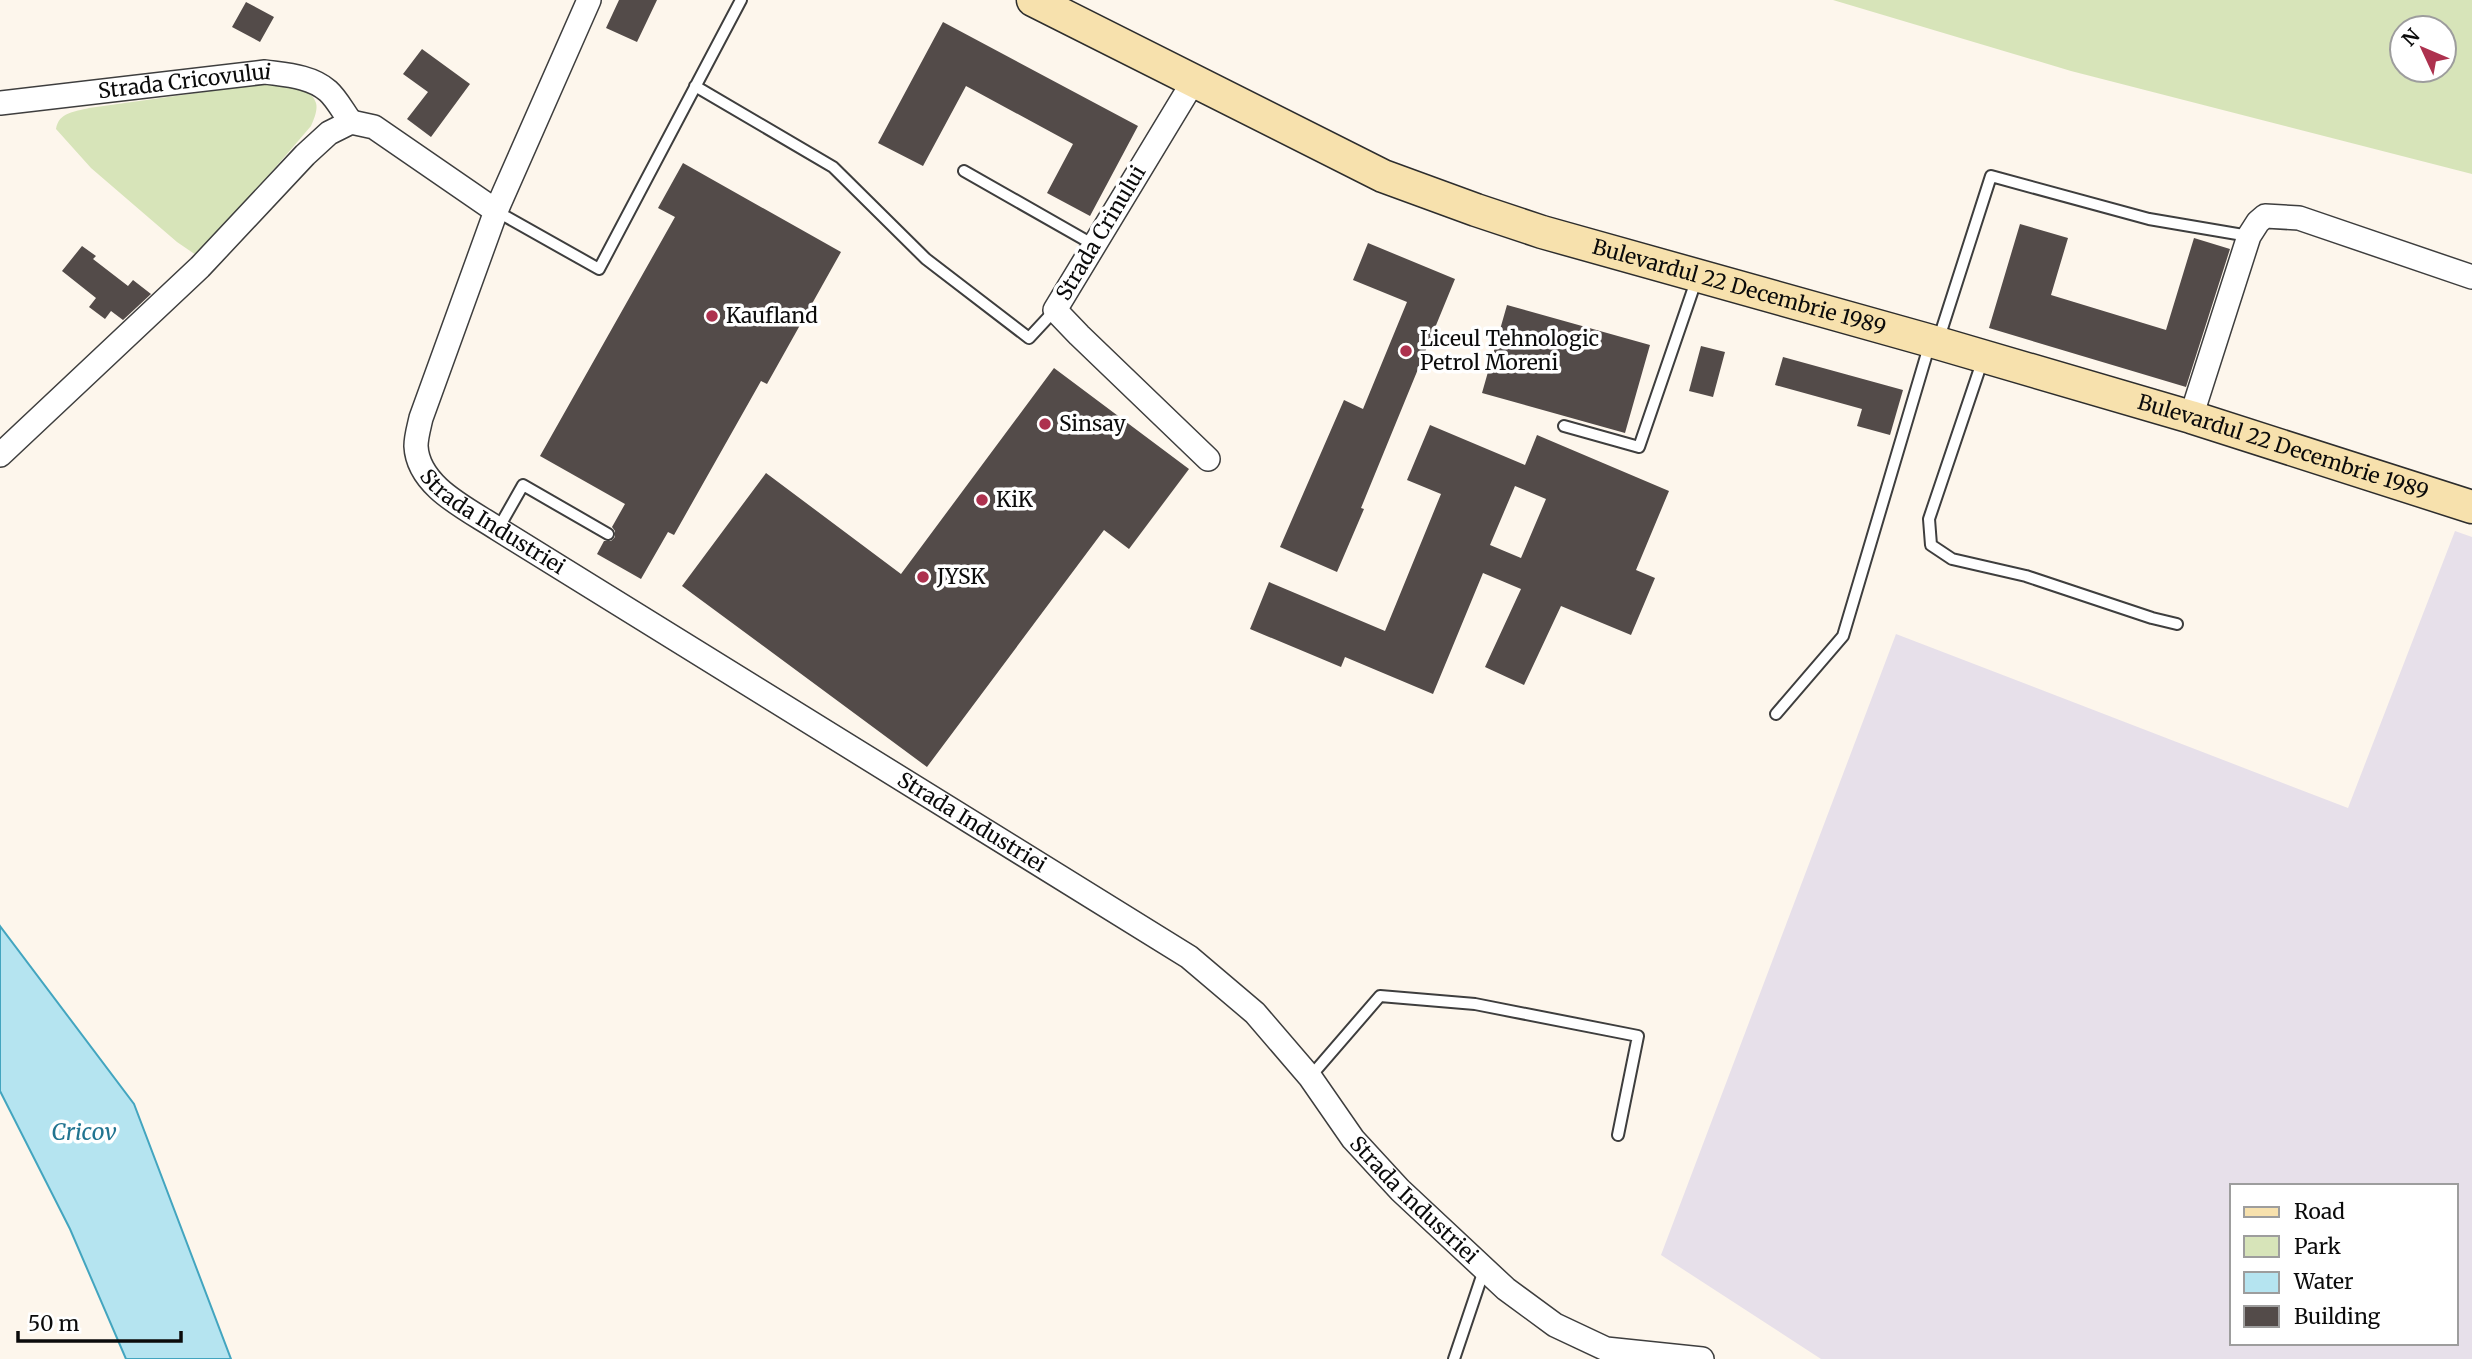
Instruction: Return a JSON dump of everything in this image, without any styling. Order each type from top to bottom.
[{"type":"main road","name":"Bulevardul 22 Decembrie 1989","points":[[1033,0],[1383,176],[1542,232],[1984,356],[2472,507]]},
{"type":"street","name":"Strada Industriei","points":[[589,0],[496,211],[421,418],[416,445],[421,466],[432,482],[454,501],[498,529],[1189,957],[1255,1013],[1310,1077],[1353,1139],[1400,1191],[1506,1289],[1555,1325],[1606,1349],[1702,1359]]},
{"type":"street","name":"Strada Cricovului","points":[[0,103],[265,72],[297,76],[329,91],[351,122]]},
{"type":"street","name":"Strada Crinului","points":[[1193,82],[1055,310],[1208,459]]},
{"type":"street","points":[[4,445],[200,267],[328,133],[351,122],[374,127],[496,211]]},
{"type":"street","points":[[2191,418],[2249,236],[2258,222],[2266,216],[2299,218],[2472,276]]},
{"type":"lane","points":[[496,211],[599,269],[741,0]]},
{"type":"lane","points":[[695,86],[833,167],[926,259],[1029,338],[1055,310]]},
{"type":"lane","points":[[964,172],[1094,245]]},
{"type":"lane","points":[[1776,714],[1843,636],[1934,342],[1991,176],[2149,219],[2249,236]]},
{"type":"lane","points":[[1564,426],[1639,447],[1698,276]]},
{"type":"lane","points":[[1984,356],[1929,519],[1931,545],[1952,559],[2026,576],[2177,624]]},
{"type":"lane","points":[[498,529],[523,485],[608,534]]},
{"type":"lane","points":[[1310,1077],[1380,996],[1475,1004],[1638,1036],[1618,1135]]},
{"type":"lane","points":[[1454,1359],[1485,1270]]},
{"type":"shaded area","points":[[2455,531],[2472,537],[2472,1359],[1821,1359],[1661,1255],[1896,634],[2348,808]]},
{"type":"green space","points":[[1833,0],[2472,0],[2472,174],[2071,71]]},
{"type":"green space","points":[[269,83],[296,87],[313,97],[316,106],[311,126],[207,247],[196,255],[177,242],[91,168],[56,129],[64,116],[89,108]]},
{"type":"water","name":"Cricov","points":[[0,926],[134,1104],[231,1359],[126,1359],[70,1229],[0,1091]]},
{"type":"building","points":[[619,0],[657,0],[637,42],[606,28]]},
{"type":"building","points":[[246,2],[274,17],[260,42],[232,27]]},
{"type":"building","points":[[943,22],[1138,126],[1090,216],[1047,193],[1073,144],[966,86],[923,166],[878,143]]},
{"type":"building","points":[[422,49],[470,84],[431,137],[407,119],[428,92],[403,74]]},
{"type":"building","name":"Kaufland","points":[[683,163],[841,252],[767,384],[761,381],[674,535],[668,532],[641,579],[597,554],[604,541],[611,541],[615,537],[612,527],[625,504],[540,456],[675,217],[658,208]]},
{"type":"building","points":[[2020,224],[2068,238],[2051,295],[2166,330],[2194,238],[2230,249],[2186,387],[1989,328]]},
{"type":"building","points":[[1368,243],[1455,279],[1337,572],[1280,547],[1344,400],[1363,409],[1407,302],[1353,280]]},
{"type":"building","points":[[82,246],[96,256],[93,259],[128,286],[133,280],[151,294],[123,320],[111,311],[105,319],[89,307],[96,298],[62,271]]},
{"type":"building","points":[[1507,305],[1650,345],[1625,433],[1482,393]]},
{"type":"building","points":[[1701,346],[1725,352],[1713,397],[1689,391]]},
{"type":"building","points":[[1783,357],[1903,390],[1890,435],[1857,426],[1862,409],[1775,385]]},
{"type":"building","points":[[1054,368],[1189,469],[1129,549],[1104,530],[927,767],[682,586],[766,473],[901,574]]},
{"type":"building","points":[[1430,425],[1525,465],[1537,435],[1669,491],[1636,570],[1655,578],[1631,635],[1561,606],[1524,685],[1485,667],[1521,589],[1483,573],[1433,694],[1345,657],[1341,667],[1250,629],[1269,582],[1385,631],[1441,494],[1407,480]],"holes":[[[1515,486],[1546,499],[1521,558],[1490,545]]]},
{"type":"place","name":"Kaufland","points":[[712,316]]},
{"type":"place","name":"Liceul Tehnologic Petrol Moreni","points":[[1406,351]]},
{"type":"place","name":"Sinsay","points":[[1045,424]]},
{"type":"place","name":"KiK","points":[[982,500]]},
{"type":"place","name":"JYSK","points":[[923,577]]}]
